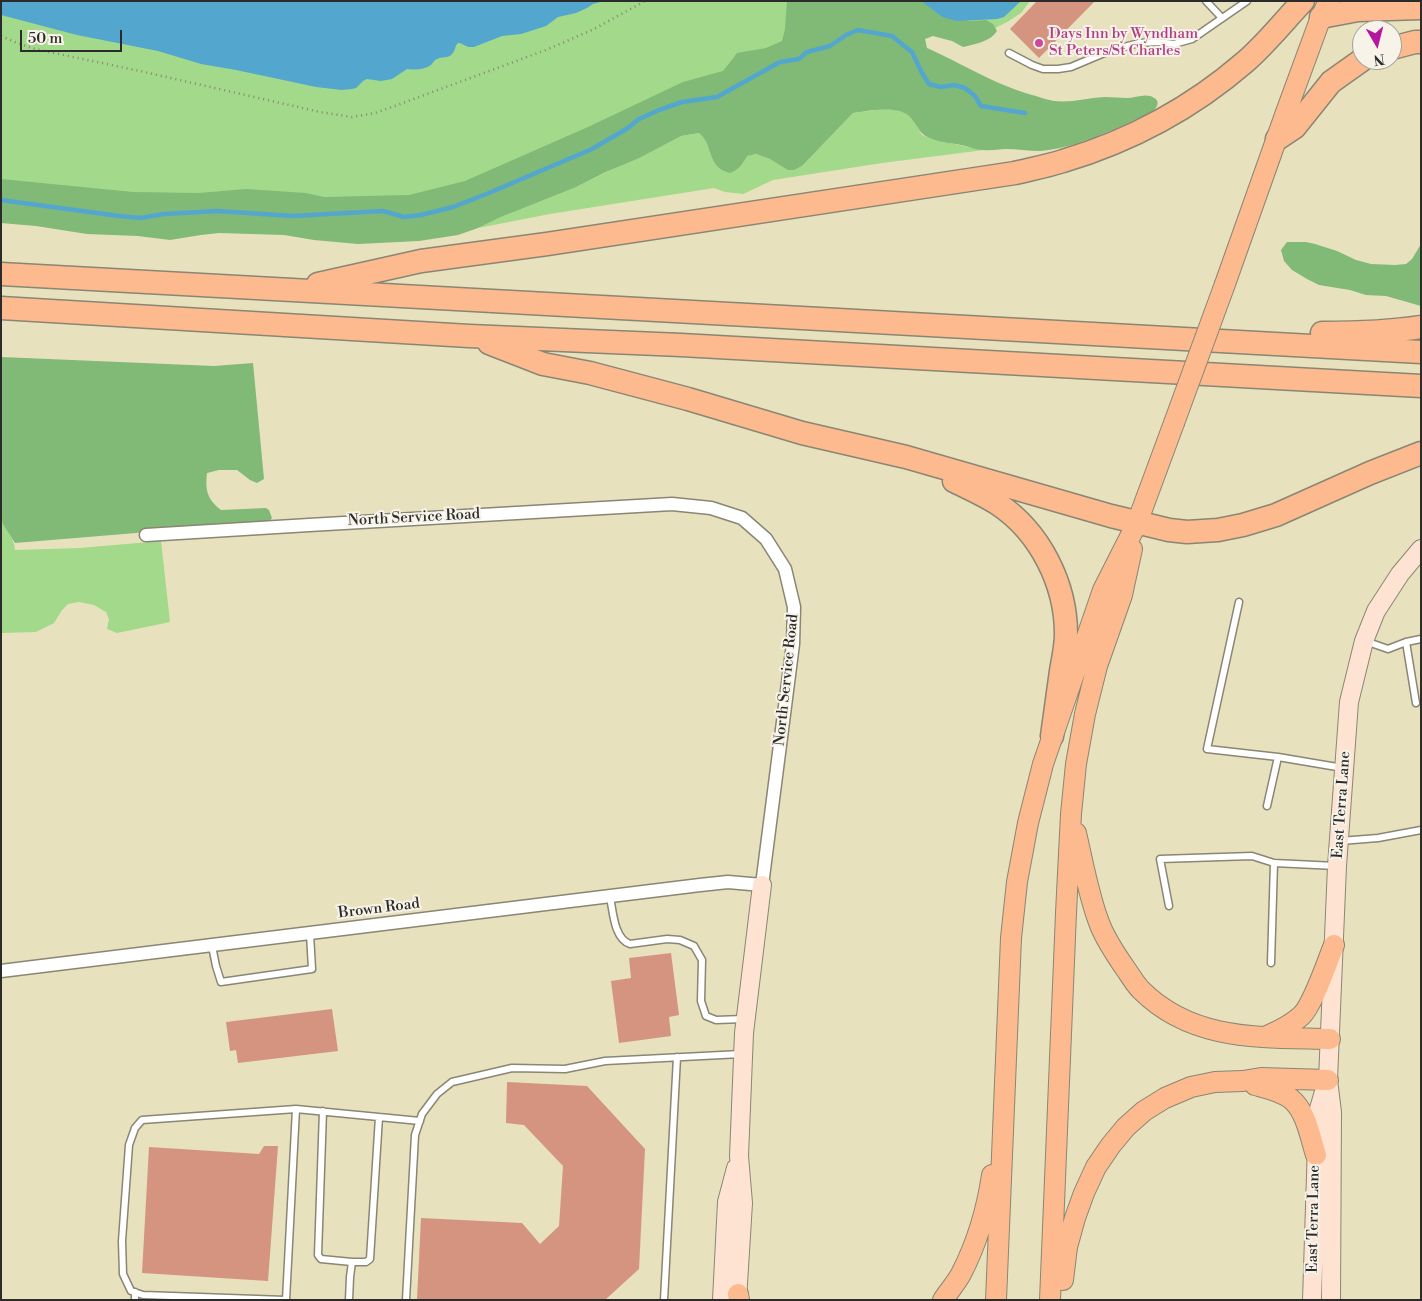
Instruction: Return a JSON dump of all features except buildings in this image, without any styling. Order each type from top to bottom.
[{"type":"highway","points":[[290,290],[421,261],[547,244],[1015,172],[1063,161],[1112,144],[1161,121],[1203,94],[1246,61],[1303,1]]},
{"type":"highway","points":[[1325,9],[1358,10],[1412,5]]},
{"type":"highway","points":[[1402,45],[1421,42]]},
{"type":"highway","points":[[1277,140],[1295,127],[1331,82],[1352,67]]},
{"type":"highway","points":[[1,274],[1421,352]]},
{"type":"highway","points":[[1,308],[469,336],[700,346],[1421,386]]},
{"type":"highway","points":[[1249,343],[1300,332],[1350,333],[1421,327]]},
{"type":"highway","points":[[469,336],[543,364],[688,399],[802,433],[906,457],[1138,523],[1169,530],[1187,532],[1218,530],[1276,515],[1370,473],[1421,453]]},
{"type":"highway","points":[[906,457],[999,504],[1032,534],[1046,556],[1060,593],[1066,634],[1052,736]]},
{"type":"main road","points":[[1050,1300],[1071,814],[1076,764],[1085,714],[1098,666],[1122,595],[1138,523],[1325,9]]},
{"type":"main road","points":[[996,1300],[1011,938],[1017,882],[1028,824],[1052,736],[1102,590],[1138,523]]},
{"type":"main road","points":[[1071,814],[1100,926],[1118,958],[1140,989],[1160,1006],[1186,1022],[1223,1032],[1255,1037],[1330,1039]]},
{"type":"main road","points":[[1265,1037],[1286,1027],[1303,1015],[1314,994],[1334,945]]},
{"type":"main road","points":[[943,1300],[960,1276],[975,1244],[989,1193],[1006,1074]]},
{"type":"main road","points":[[1060,1300],[1067,1247],[1084,1192],[1096,1167],[1111,1145],[1126,1127],[1144,1112],[1165,1098],[1191,1087],[1215,1082],[1261,1078],[1328,1080]]},
{"type":"main road","points":[[1243,1081],[1276,1091],[1290,1098],[1301,1110],[1316,1155]]},
{"type":"street","name":"North Service Road","points":[[146,536],[309,524],[672,504],[711,508],[742,518],[766,539],[785,569],[794,607],[793,644],[745,1019],[739,1156],[743,1203],[734,1298]]},
{"type":"street","name":"East Terra Lane","points":[[1331,1300],[1332,1112],[1328,1080],[1338,841],[1349,702],[1364,641],[1376,611],[1400,574],[1421,549]]},
{"type":"street","name":"Brown Road","points":[[1,971],[728,882],[762,885]]},
{"type":"street","name":"East Terra Lane","points":[[1312,1300],[1318,1112],[1328,1080]]},
{"type":"lane","points":[[1206,1],[1222,18]]},
{"type":"lane","points":[[1009,53],[1032,65],[1044,69],[1058,70],[1071,67],[1109,51],[1138,43],[1158,42],[1174,44],[1192,39],[1247,1]]},
{"type":"lane","points":[[1239,602],[1207,749],[1278,757],[1344,768]]},
{"type":"lane","points":[[1364,641],[1388,649],[1406,642],[1421,640]]},
{"type":"lane","points":[[1406,642],[1416,703]]},
{"type":"lane","points":[[1267,806],[1278,757]]},
{"type":"lane","points":[[1338,841],[1378,838],[1421,830]]},
{"type":"lane","points":[[1169,906],[1160,859],[1252,856],[1274,863],[1337,866]]},
{"type":"lane","points":[[1271,963],[1274,863]]},
{"type":"lane","points":[[610,897],[616,926],[620,938],[624,942],[630,944],[667,939],[680,940],[694,946],[702,960],[701,1001],[706,1016],[716,1020],[745,1019]]},
{"type":"lane","points":[[212,946],[222,982],[312,969],[310,934]]},
{"type":"lane","points":[[406,1300],[415,1135],[422,1114],[437,1094],[452,1082],[512,1068],[565,1069],[605,1061],[743,1054]]},
{"type":"lane","points":[[664,1300],[677,1057]]},
{"type":"lane","points":[[296,1109],[285,1300],[144,1295],[131,1291],[123,1274],[122,1242],[129,1145],[135,1128],[142,1120],[296,1109],[420,1121]]},
{"type":"lane","points":[[323,1111],[318,1255],[321,1259],[366,1262],[370,1259],[379,1117]]},
{"type":"lane","points":[[349,1300],[352,1262]]},
{"type":"lane","points":[[135,1292],[135,1300]]},
{"type":"path","points":[[1,36],[35,50],[352,118],[375,113],[546,50],[594,29],[645,1]]},
{"type":"green space","points":[[1,1],[1030,1],[1021,13],[979,36],[906,24],[453,200],[1,193]]},
{"type":"green space","points":[[787,1],[921,1],[942,17],[971,21],[986,20],[993,24],[997,31],[994,35],[982,42],[963,47],[952,41],[933,36],[925,39],[927,48],[994,81],[1022,92],[1054,101],[1150,96],[1158,104],[1151,113],[1097,136],[1069,146],[1040,151],[980,150],[938,141],[923,134],[911,118],[899,111],[875,110],[853,113],[803,165],[794,170],[788,170],[770,159],[756,154],[747,156],[738,168],[729,173],[715,164],[706,141],[699,133],[681,136],[574,188],[478,228],[458,235],[419,241],[358,244],[284,235],[219,233],[170,240],[138,236],[87,234],[1,223],[1,179],[133,192],[199,193],[246,189],[306,193],[324,197],[409,195],[465,181],[588,127],[683,82],[723,71],[737,53],[766,48],[782,41]]},
{"type":"green space","points":[[884,109],[904,112],[911,117],[922,135],[935,140],[984,150],[773,180],[743,194],[725,192],[714,188],[550,214],[478,228],[574,188],[681,136],[700,133],[705,137],[713,160],[743,163],[746,156],[756,154],[770,159],[803,165],[853,113]]},
{"type":"green space","points":[[1287,242],[1315,244],[1371,264],[1395,265],[1406,264],[1412,259],[1421,244],[1421,306],[1386,296],[1366,295],[1350,290],[1319,285],[1292,270],[1284,261],[1281,250]]},
{"type":"green space","points":[[1,357],[214,366],[253,363],[264,479],[257,483],[237,470],[219,470],[207,473],[206,484],[210,498],[221,510],[266,508],[269,510],[272,518],[269,522],[15,543],[3,524],[1,514]]},
{"type":"green space","points":[[1,514],[15,550],[80,548],[161,541],[170,622],[117,633],[107,629],[109,619],[106,612],[94,605],[79,602],[68,604],[54,623],[36,632],[1,633]]},
{"type":"water","points":[[1,1],[604,1],[593,4],[576,13],[558,17],[546,26],[521,34],[502,36],[474,47],[458,43],[450,56],[436,59],[425,68],[407,69],[392,79],[381,81],[367,79],[356,88],[342,90],[316,87],[201,64],[158,51],[77,35],[1,15]]},
{"type":"water","points":[[921,1],[1021,1],[1004,17],[957,21],[942,17]]},
{"type":"waterway","points":[[1,200],[141,218],[164,214],[218,211],[292,216],[383,211],[404,217],[421,215],[453,207],[592,149],[628,128],[639,119],[659,110],[682,102],[717,97],[780,62],[799,59],[807,52],[830,46],[846,35],[858,30],[892,36],[912,52],[929,84],[941,87],[954,85],[965,88],[975,96],[981,106],[1025,113]]},
{"type":"place","name":"Days Inn by Wyndham St Peters/St Charles","points":[[1039,43]]}]
